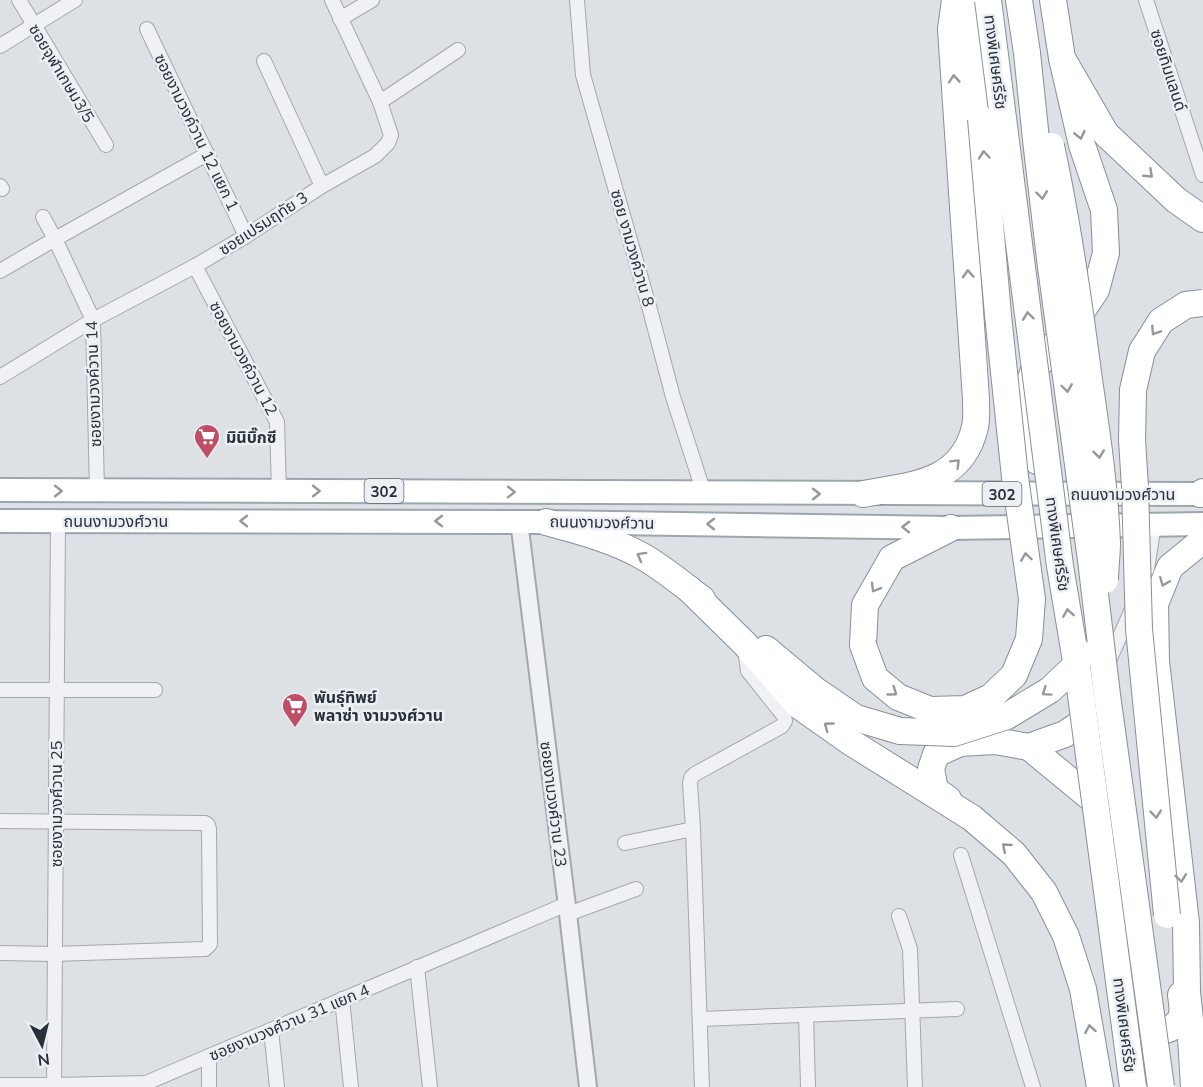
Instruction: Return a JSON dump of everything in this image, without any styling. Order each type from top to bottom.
[{"type":"highway","points":[[863,494],[921,483],[942,474],[957,464],[969,447],[976,425],[951,29],[955,0]]},
{"type":"highway","points":[[951,528],[892,558],[865,605],[863,645],[875,678],[898,697],[930,710],[965,709],[991,697],[1014,675],[1029,639],[1032,599],[1015,477],[998,315],[980,88],[971,29],[963,0]]},
{"type":"highway","name":"ทางพิเศษศรีรัช","points":[[988,0],[1060,566],[1079,685],[1133,1087]]},
{"type":"highway","name":"ทางพิเศษศรีรัช","points":[[1019,0],[1107,695],[1161,1087]]},
{"type":"highway","points":[[1053,0],[1062,58],[1083,145],[1104,210],[1106,253],[1096,290],[1034,370],[1026,392],[1036,460],[1060,494]]},
{"type":"highway","points":[[546,522],[597,536],[643,556],[856,718],[900,731],[954,733],[1007,716],[1050,690],[1073,668],[1090,643],[1104,586],[1107,544],[1101,473],[1074,263],[1049,134],[1027,53]]},
{"type":"highway","points":[[1062,58],[1106,134],[1176,200],[1203,219]]},
{"type":"highway","points":[[1194,1087],[1184,990],[1167,915],[1138,630],[1132,440],[1133,390],[1142,351],[1161,321],[1186,305],[1203,303]]},
{"type":"highway","points":[[1146,1050],[1161,1032],[1176,1024],[1182,1015],[1186,923],[1156,661],[1155,604],[1170,567],[1203,540]]},
{"type":"highway","points":[[689,589],[745,644],[798,705],[852,743],[972,818]]},
{"type":"highway","points":[[1029,747],[1065,734],[1101,710]]},
{"type":"highway","points":[[1100,1087],[1083,988],[1066,936],[1044,892],[1014,854],[935,790],[931,769],[936,754],[960,743],[995,741],[1029,747],[1114,817]]},
{"type":"highway","points":[[1146,1050],[1155,1039],[1163,1036],[1182,1036],[1191,1044]]},
{"type":"main road","name":"ถนนงามวงศ์วาน","points":[[0,490],[704,494],[1202,493]]},
{"type":"main road","name":"ถนนงามวงศ์วาน","points":[[0,521],[519,521],[951,528],[1203,524]]},
{"type":"street","name":"ซอยจุฬาเกษม3/5","points":[[19,0],[106,145]]},
{"type":"street","points":[[0,46],[75,0]]},
{"type":"street","name":"ซอยเปรมฤทัย 3","points":[[0,377],[93,320],[246,236],[322,186],[375,156],[388,143],[390,135],[380,102],[332,0]]},
{"type":"street","points":[[340,19],[372,0]]},
{"type":"street","name":"ซอย งามวงค์วาน 8","points":[[577,0],[583,75],[673,397],[704,494]]},
{"type":"street","name":"ซอยทิมแลนด์","points":[[1146,0],[1203,175]]},
{"type":"street","name":"ซอยงามวงค์วาน 12 แยก 1","points":[[147,29],[246,236]]},
{"type":"street","points":[[380,102],[458,50]]},
{"type":"street","points":[[264,61],[322,186]]},
{"type":"street","points":[[0,271],[207,154]]},
{"type":"street","name":"ซอยงามวงค์วาน 14","points":[[43,217],[93,320],[97,491]]},
{"type":"street","name":"ซอยงามวงค์วาน 12","points":[[195,266],[277,423],[279,429],[279,491]]},
{"type":"street","name":"ซอยงามวงศ์วาน 25","points":[[54,1086],[58,521]]},
{"type":"street","name":"ซอยงามวงศ์วาน 23","points":[[519,521],[588,1087]]},
{"type":"street","points":[[1146,1050],[1101,710],[1109,661],[1146,579],[1154,524]]},
{"type":"street","points":[[702,1087],[690,783],[695,774],[782,726],[785,721],[784,716],[748,671],[745,644]]},
{"type":"street","points":[[0,690],[155,690]]},
{"type":"street","points":[[0,821],[205,823],[209,829],[210,944],[205,949],[54,954],[0,953]]},
{"type":"street","points":[[625,843],[693,829]]},
{"type":"street","points":[[961,855],[1033,1087]]},
{"type":"street","name":"ซอยงามวงศ์วาน 31 แยก 4","points":[[0,1085],[146,1083],[417,967],[567,909],[636,889]]},
{"type":"street","points":[[899,916],[910,949],[915,1087]]},
{"type":"street","points":[[417,967],[430,1087]]},
{"type":"street","points":[[342,999],[351,1087]]},
{"type":"street","points":[[700,1019],[957,1008]]},
{"type":"street","points":[[807,1016],[808,1087]]},
{"type":"street","points":[[271,1030],[277,1087]]},
{"type":"street","points":[[209,1056],[209,1087]]},
{"type":"place","name":"มินิบิ๊กซี","points":[[207,460]]},
{"type":"place","name":"พันธุ์ทิพย์ พลาซ่า งามวงศ์วาน","points":[[295,729]]}]
